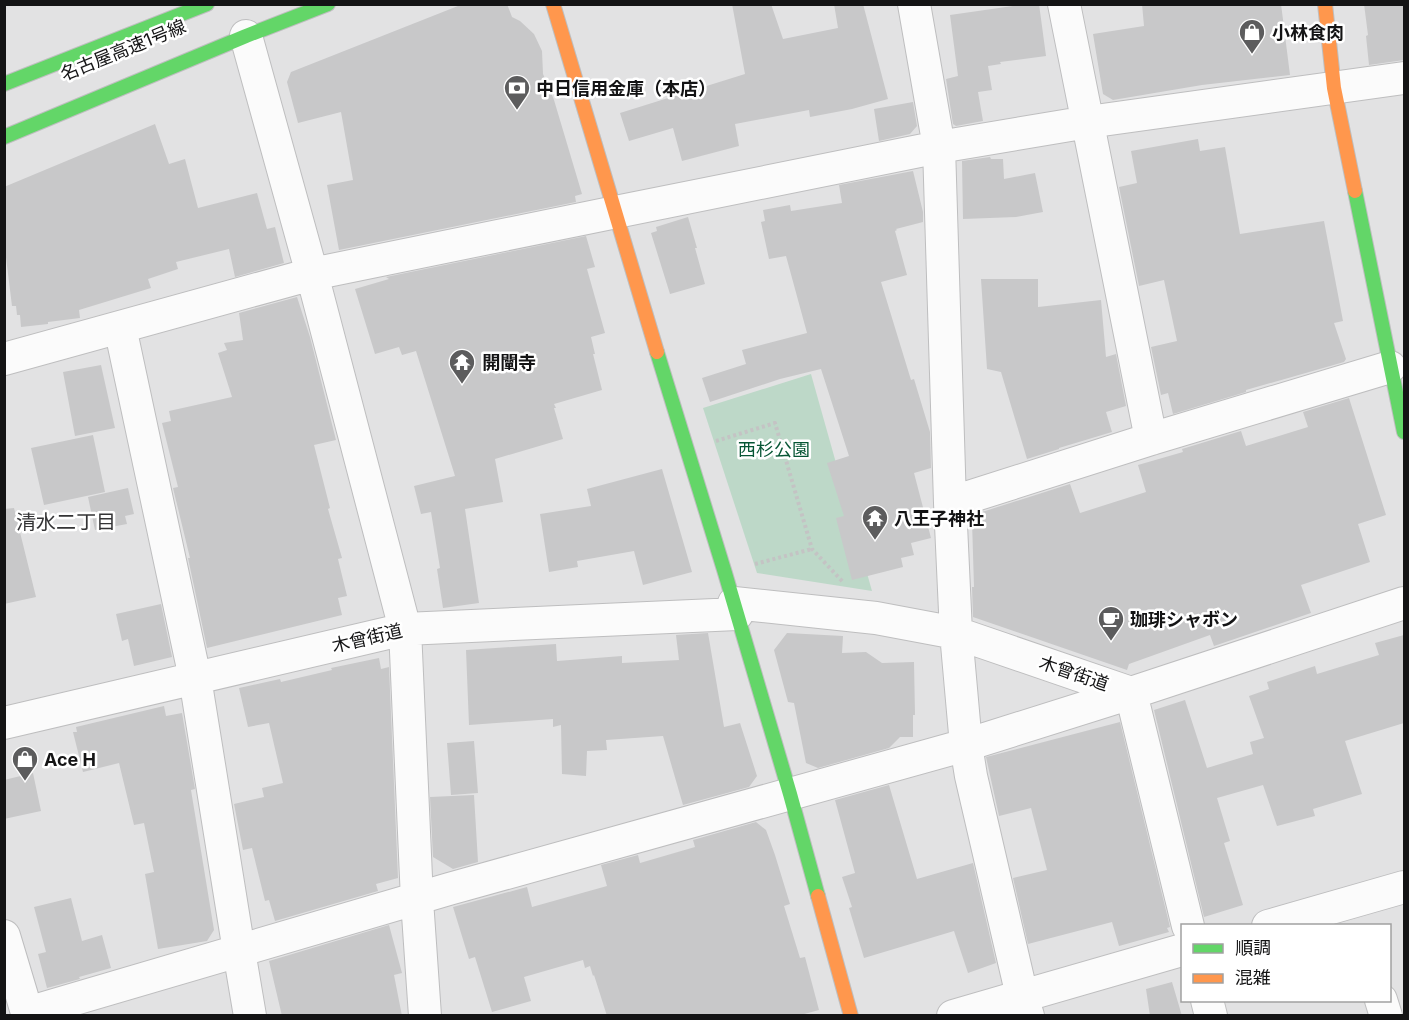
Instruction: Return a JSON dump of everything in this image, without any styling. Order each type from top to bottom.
[{"type":"main road","name":"名古屋高速1号線","points":[[4,84],[207,4]]},
{"type":"main road","points":[[4,137],[328,4]]},
{"type":"main road","points":[[554,4],[736,609],[851,1016]]},
{"type":"main road","points":[[1325,4],[1334,87],[1404,432]]},
{"type":"street","points":[[914,4],[939,147],[950,503],[956,633],[966,745],[971,776],[1025,1006]]},
{"type":"street","points":[[1064,4],[1150,440]]},
{"type":"street","points":[[246,36],[312,274],[405,629],[417,900],[425,1016]]},
{"type":"street","points":[[4,359],[312,274],[939,147],[1088,122],[1404,78]]},
{"type":"street","points":[[120,327],[195,678],[250,1016]]},
{"type":"street","points":[[950,503],[1390,367]]},
{"type":"street","name":"木曾街道","points":[[4,723],[405,629],[736,609],[876,618],[956,633],[1131,693],[1404,603]]},
{"type":"street","points":[[5,939],[27,1014],[449,889],[966,745],[1131,693],[1188,924]]},
{"type":"street","points":[[1282,924],[1354,914],[1404,887]]},
{"type":"street","points":[[953,1016],[1025,1006],[1181,950]]},
{"type":"path","points":[[686,449],[775,423],[812,549],[876,618]]},
{"type":"path","points":[[725,573],[812,549]]},
{"type":"green space","name":"西杉公園","points":[[811,374],[872,591],[757,573],[703,408]]},
{"type":"building","points":[[463,4],[507,4],[512,17],[534,34],[542,51],[543,74],[554,100],[582,194],[575,196],[576,202],[339,250],[327,185],[353,180],[341,112],[298,123],[287,82],[291,72]]},
{"type":"building","points":[[732,4],[771,4],[783,39],[838,28],[834,4],[863,4],[888,99],[810,117],[809,110],[735,124],[739,146],[682,161],[673,128],[629,141],[620,113],[745,74]]},
{"type":"building","points":[[1039,4],[1046,56],[1000,62],[1001,64],[988,66],[992,90],[978,92],[983,121],[956,126],[953,124],[946,79],[958,76],[950,15]]},
{"type":"building","points":[[1142,4],[1281,4],[1290,75],[1202,85],[1113,100],[1103,94],[1093,34],[1144,26]]},
{"type":"building","points":[[1364,4],[1404,4],[1404,60],[1369,65]]},
{"type":"building","points":[[913,102],[917,126],[910,134],[879,141],[874,109]]},
{"type":"building","points":[[155,124],[169,164],[185,159],[198,208],[257,193],[267,229],[275,227],[284,263],[235,277],[229,249],[176,262],[178,269],[148,279],[151,288],[79,310],[80,318],[21,327],[20,315],[17,315],[16,306],[12,306],[4,241],[4,187]]},
{"type":"building","points":[[1198,139],[1200,151],[1225,147],[1240,234],[1324,221],[1343,321],[1334,323],[1346,359],[1344,362],[1173,414],[1168,393],[1161,395],[1151,347],[1177,341],[1164,280],[1139,286],[1119,187],[1137,183],[1131,151]]},
{"type":"building","points":[[990,157],[991,159],[1003,159],[1004,179],[1035,173],[1043,212],[1016,217],[963,219],[962,161]]},
{"type":"building","points":[[913,171],[923,212],[923,222],[896,229],[907,275],[881,282],[911,380],[914,379],[930,432],[931,468],[914,473],[931,538],[911,543],[914,555],[901,558],[903,567],[852,580],[836,518],[844,516],[827,463],[849,456],[821,369],[780,379],[710,402],[702,378],[746,364],[742,350],[807,333],[786,256],[769,259],[761,222],[765,221],[763,210],[790,205],[791,211],[842,203],[839,185]]},
{"type":"building","points":[[688,217],[705,284],[670,294],[651,233],[657,231],[656,227]]},
{"type":"building","points":[[586,236],[595,267],[587,269],[605,333],[591,337],[602,390],[554,404],[563,439],[495,459],[503,502],[465,509],[479,603],[443,608],[437,569],[440,568],[431,512],[421,514],[414,486],[455,476],[416,351],[402,355],[399,347],[375,354],[355,289],[389,279],[386,277]]},
{"type":"building","points":[[981,279],[1038,279],[1038,307],[1101,300],[1106,357],[1116,354],[1126,406],[1106,412],[1112,432],[1027,459],[1001,372],[987,369]]},
{"type":"building","points":[[297,297],[310,337],[336,440],[314,445],[330,508],[328,509],[342,558],[338,559],[347,596],[338,598],[342,615],[207,648],[188,558],[190,558],[173,488],[178,487],[162,423],[171,421],[169,411],[232,397],[218,353],[227,350],[224,343],[243,340],[239,313]]},
{"type":"building","points":[[101,365],[115,428],[75,436],[63,372]]},
{"type":"building","points":[[1349,398],[1386,515],[1358,524],[1370,562],[1301,585],[1311,613],[1214,646],[1210,635],[1129,664],[1127,670],[973,617],[972,521],[983,517],[982,512],[1070,484],[1080,513],[1146,492],[1138,465],[1241,431],[1246,446],[1308,427],[1303,412]]},
{"type":"building","points":[[93,435],[105,492],[44,505],[31,448]]},
{"type":"building","points":[[662,469],[692,572],[643,585],[634,551],[577,561],[578,567],[549,572],[540,514],[591,506],[587,489]]},
{"type":"building","points":[[128,488],[134,514],[125,516],[127,524],[95,530],[88,497]]},
{"type":"building","points":[[14,508],[36,597],[4,604],[4,509]]},
{"type":"building","points":[[161,604],[172,657],[134,666],[128,639],[122,641],[116,614]]},
{"type":"building","points":[[708,633],[724,727],[740,723],[757,776],[749,787],[683,805],[663,736],[606,740],[607,750],[587,751],[586,776],[562,774],[561,725],[553,727],[553,719],[469,725],[466,650],[556,644],[557,661],[622,656],[622,663],[679,660],[676,635]]},
{"type":"building","points":[[787,633],[843,636],[842,653],[866,652],[882,663],[914,662],[913,737],[900,737],[889,748],[818,768],[806,763],[794,703],[788,702],[774,650]]},
{"type":"building","points":[[1404,635],[1404,723],[1345,741],[1362,794],[1313,809],[1315,816],[1277,826],[1263,785],[1217,798],[1230,841],[1224,843],[1243,905],[1204,917],[1154,710],[1185,700],[1207,768],[1253,754],[1250,742],[1264,738],[1249,696],[1269,689],[1267,682],[1315,666],[1317,674],[1379,655],[1375,643]]},
{"type":"building","points":[[379,658],[381,669],[389,667],[398,878],[376,884],[378,891],[275,921],[269,900],[265,901],[252,848],[243,850],[234,804],[264,797],[262,788],[283,783],[269,723],[248,727],[239,688],[280,679],[281,682]]},
{"type":"building","points":[[164,706],[166,716],[182,713],[195,789],[191,790],[214,930],[207,941],[158,949],[145,874],[154,872],[144,823],[134,825],[119,763],[83,772],[73,732],[77,732],[76,727]]},
{"type":"building","points":[[1120,722],[1170,927],[1167,928],[1169,932],[1119,946],[1112,922],[1028,944],[1013,878],[1047,870],[1031,808],[999,816],[986,757]]},
{"type":"building","points":[[474,741],[478,793],[451,795],[447,743]]},
{"type":"building","points":[[33,773],[41,811],[4,819],[4,780]]},
{"type":"building","points":[[889,785],[917,879],[973,863],[996,963],[968,973],[954,931],[864,958],[842,877],[855,873],[835,800]]},
{"type":"building","points":[[474,795],[478,862],[453,869],[433,857],[430,797]]},
{"type":"building","points":[[756,822],[766,830],[775,855],[790,904],[784,906],[800,958],[805,957],[819,1010],[797,1016],[607,1016],[594,975],[590,966],[585,968],[583,960],[524,977],[531,1001],[492,1012],[475,957],[469,959],[453,907],[527,887],[532,907],[607,886],[601,865],[638,855],[640,863],[695,847],[693,840]]},
{"type":"building","points":[[71,898],[82,941],[102,935],[111,968],[47,988],[38,954],[46,952],[34,907]]},
{"type":"building","points":[[389,925],[402,973],[394,975],[402,1016],[282,1016],[269,961]]},
{"type":"building","points":[[1172,982],[1182,1016],[1150,1016],[1146,989]]},
{"type":"traffic: fast","points":[[4,84],[207,4]]},
{"type":"traffic: fast","points":[[4,137],[328,4]]},
{"type":"traffic: fast","points":[[1355,191],[1404,432]]},
{"type":"traffic: fast","points":[[657,352],[725,573],[818,896]]},
{"type":"traffic: slow","points":[[553,4],[657,352]]},
{"type":"traffic: slow","points":[[1325,4],[1334,88],[1355,191]]},
{"type":"traffic: slow","points":[[818,896],[851,1016]]},
{"type":"place","name":"小林食肉","points":[[1252,55]]},
{"type":"place","name":"中日信用金庫（本店）","points":[[517,111]]},
{"type":"place","name":"開闡寺","points":[[462,385]]},
{"type":"place","name":"八王子神社","points":[[875,541]]},
{"type":"place","name":"珈琲シャボン","points":[[1111,642]]},
{"type":"place","name":"Ace H","points":[[25,782]]},
{"type":"district","name":"清水二丁目","points":[[66,522]]}]
